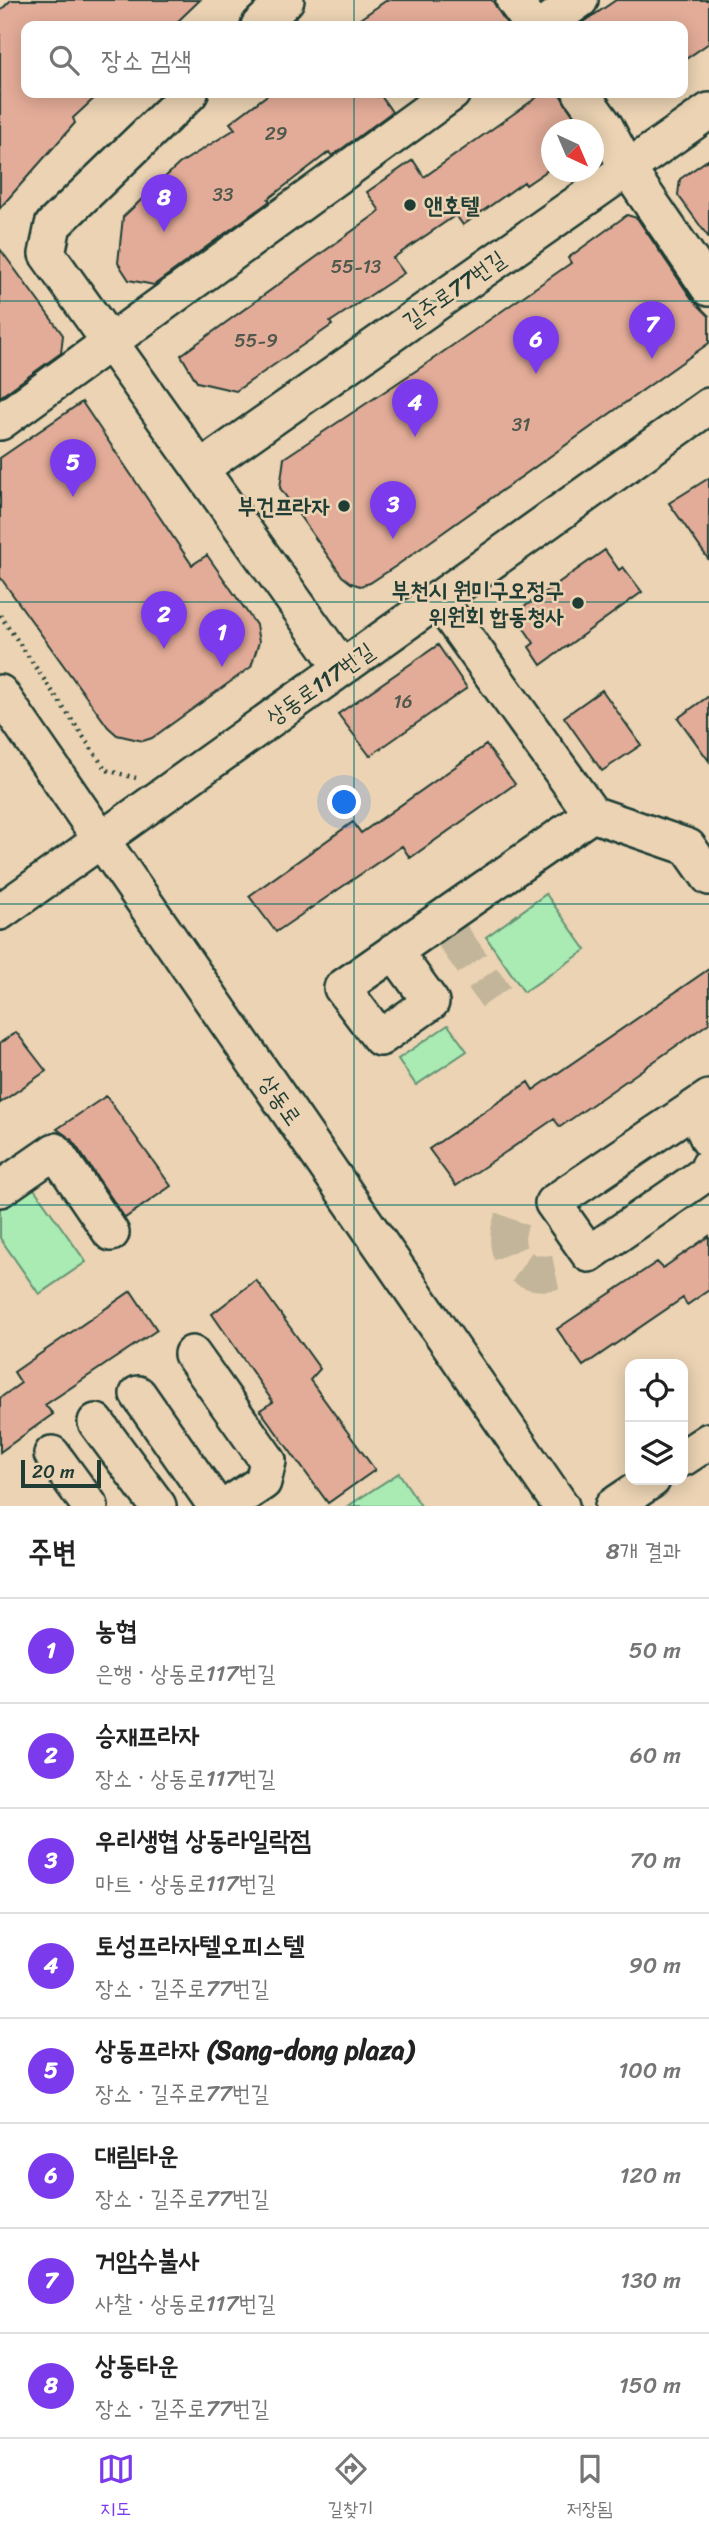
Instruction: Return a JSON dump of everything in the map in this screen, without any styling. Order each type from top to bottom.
[{"type":"street","points":[[264,21],[286,0]]},
{"type":"street","points":[[514,0],[529,21]]},
{"type":"street","points":[[550,21],[580,0]]},
{"type":"street","points":[[185,98],[53,225],[47,254],[342,668]]},
{"type":"street","points":[[0,422],[445,98]]},
{"type":"street","points":[[585,98],[605,126],[627,169],[709,288]]},
{"type":"street","name":"길주로77번길","points":[[200,469],[709,111]]},
{"type":"street","name":"상동로117번길","points":[[0,912],[709,406]]},
{"type":"street","points":[[438,599],[592,814],[699,839],[709,877]]},
{"type":"street","name":"상동로","points":[[0,694],[561,1506]]},
{"type":"street","points":[[394,951],[446,928],[592,814]]},
{"type":"street","points":[[709,1140],[701,1103],[553,1203],[579,1260],[708,1172],[709,1167]]},
{"type":"street","points":[[0,1189],[55,1151],[111,1233]]},
{"type":"street","points":[[192,1354],[268,1461],[263,1482],[228,1506]]},
{"type":"street","points":[[138,1395],[216,1506]]},
{"type":"street","points":[[96,1422],[158,1506]]},
{"type":"street","points":[[688,1455],[709,1441]]},
{"type":"street","points":[[52,1454],[90,1506]]},
{"type":"street","points":[[613,1506],[644,1485]]},
{"type":"path","points":[[0,615],[106,770],[144,780]]},
{"type":"green space","points":[[546,894],[586,950],[524,992],[486,937]]},
{"type":"green space","points":[[448,1025],[467,1051],[416,1085],[398,1059]]},
{"type":"green space","points":[[32,1186],[86,1262],[39,1294],[0,1238],[0,1206]]},
{"type":"green space","points":[[399,1473],[421,1506],[348,1506]]},
{"type":"building","points":[[11,0],[200,0],[178,21],[21,21],[21,98],[95,98],[73,118],[75,123],[0,208],[0,11]]},
{"type":"building","points":[[387,0],[492,0],[505,21],[357,21]]},
{"type":"building","points":[[616,0],[709,0],[709,43],[688,58],[688,21],[585,21]]},
{"type":"building","points":[[263,98],[382,98],[392,112],[332,156],[329,152],[268,199],[270,201],[154,285],[129,280],[118,263],[123,217],[179,164],[235,129],[230,123]]},
{"type":"building","points":[[536,98],[562,98],[576,119],[541,119],[541,175],[526,185],[524,182],[463,225],[456,215],[393,258],[404,273],[330,322],[332,325],[236,391],[197,382],[181,355],[380,211],[367,192],[413,160],[424,177]]},
{"type":"building","points":[[709,159],[709,238],[678,195],[680,179]]},
{"type":"building","points":[[627,215],[637,218],[692,299],[709,316],[709,343],[396,566],[370,583],[360,586],[351,583],[342,576],[280,488],[284,458],[571,263],[568,258]]},
{"type":"building","points":[[0,249],[63,335],[61,353],[0,397]]},
{"type":"building","points":[[82,402],[192,565],[207,555],[256,625],[259,642],[251,667],[152,738],[143,741],[117,735],[108,727],[0,577],[0,458]]},
{"type":"building","points":[[709,478],[709,560],[669,503]]},
{"type":"building","name":"부천시 원미구오정구 위원회 합동청사","points":[[605,550],[619,570],[623,567],[642,592],[541,665],[529,647],[534,643],[514,614]]},
{"type":"building","points":[[438,645],[467,688],[370,756],[338,714]]},
{"type":"building","points":[[602,690],[641,745],[602,771],[564,717]]},
{"type":"building","points":[[709,696],[709,761],[678,718]]},
{"type":"building","points":[[486,745],[515,784],[410,858],[402,846],[276,932],[249,896],[353,822],[361,833]]},
{"type":"building","points":[[709,969],[709,1023],[560,1127],[554,1119],[456,1186],[429,1149],[528,1082],[533,1090]]},
{"type":"building","points":[[16,1032],[46,1071],[0,1103],[0,1043]]},
{"type":"building","points":[[106,1096],[171,1186],[125,1218],[72,1140],[57,1129]]},
{"type":"building","points":[[709,1236],[709,1290],[687,1305],[683,1298],[583,1366],[557,1329],[657,1262],[663,1268]]},
{"type":"building","points":[[256,1280],[320,1369],[310,1380],[375,1470],[328,1503],[260,1410],[273,1402],[212,1314]]},
{"type":"building","points":[[131,1291],[157,1330],[45,1405],[53,1414],[0,1452],[0,1398],[21,1383],[14,1372]]},
{"type":"tunnel","points":[[452,935],[496,997]]},
{"type":"tunnel","points":[[512,1219],[508,1234],[509,1247],[520,1266],[543,1273],[570,1267]]},
{"type":"place","name":"앤호텔","points":[[410,205]]},
{"type":"place","name":"상동타운","points":[[164,232]]},
{"type":"place","name":"거암수불사","points":[[652,359]]},
{"type":"place","name":"대림타운","points":[[536,374]]},
{"type":"place","name":"토성프라자텔오피스텔","points":[[415,437]]},
{"type":"place","name":"상동프라자 (Sang-dong plaza)","points":[[73,497]]},
{"type":"place","name":"부건프라자","points":[[344,506]]},
{"type":"place","name":"우리생협 상동라일락점","points":[[393,539]]},
{"type":"place","name":"부천시 원미구오정구 위원회 합동청사","points":[[578,603]]},
{"type":"place","name":"승재프라자","points":[[164,649]]},
{"type":"place","name":"농협","points":[[222,667]]}]
